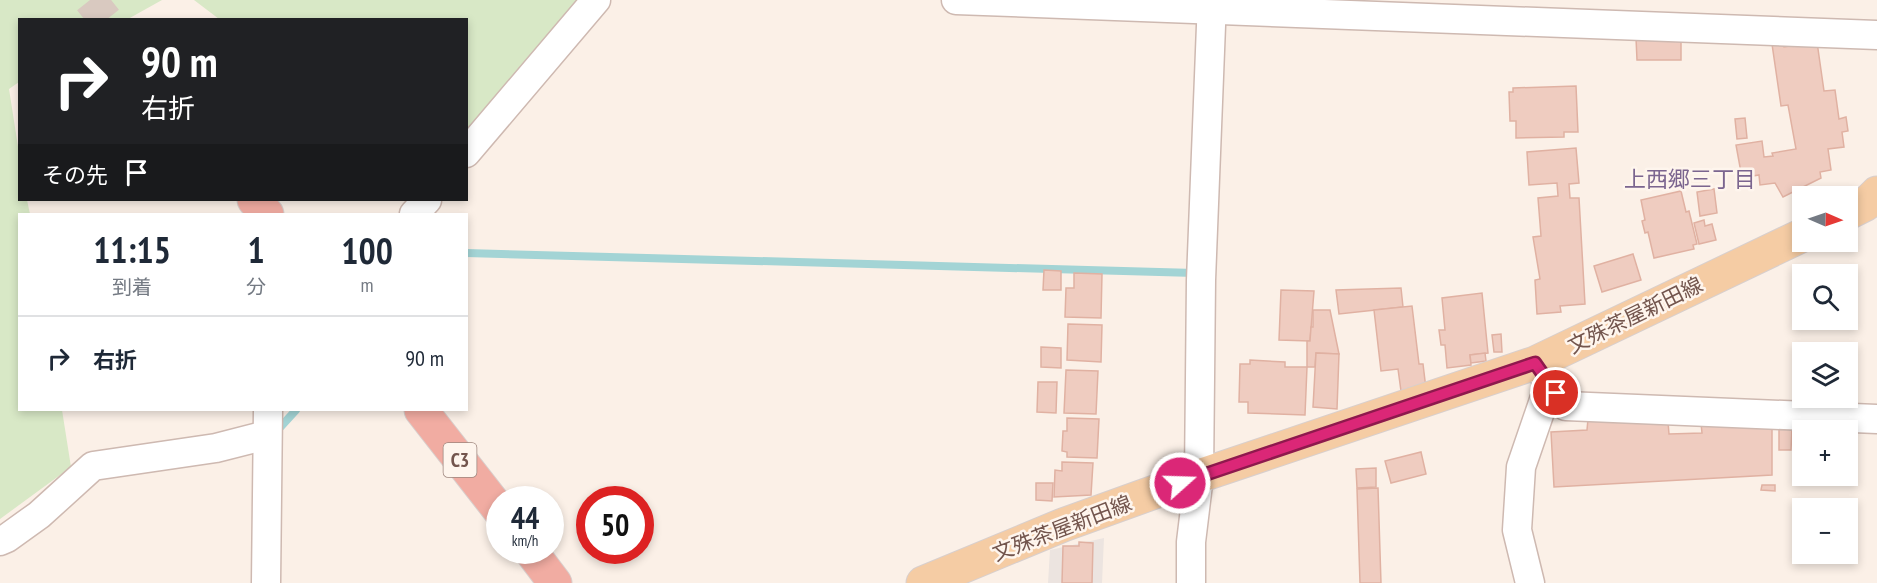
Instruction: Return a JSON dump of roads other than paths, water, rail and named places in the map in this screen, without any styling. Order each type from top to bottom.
[{"type":"highway","points":[[255,201],[266,213]]},
{"type":"highway","name":"C3","points":[[422,411],[486,493]]},
{"type":"highway","points":[[541,564],[555,583]]},
{"type":"main road","points":[[1858,208],[1866,204],[1877,193]]},
{"type":"main road","name":"文殊茶屋新田線","points":[[923,583],[1063,525],[1199,476],[1535,363],[1792,240]]},
{"type":"street","points":[[468,151],[596,0]]},
{"type":"street","points":[[956,0],[1211,6],[1877,35]]},
{"type":"street","points":[[1191,583],[1191,542],[1199,476],[1200,279],[1211,6]]},
{"type":"street","points":[[415,213],[426,201]]},
{"type":"street","points":[[1535,363],[1566,406],[1877,419]]},
{"type":"street","points":[[1530,583],[1517,530],[1521,467],[1544,400],[1556,393]]},
{"type":"street","points":[[0,541],[39,515],[93,466],[216,448],[268,422],[266,583]]},
{"type":"waterway","points":[[468,253],[1195,273]]},
{"type":"waterway","points":[[275,433],[295,411]]},
{"type":"tunnel","points":[[90,0],[104,18]]},
{"type":"district","name":"上西郷三丁目","points":[[1690,179]]}]
